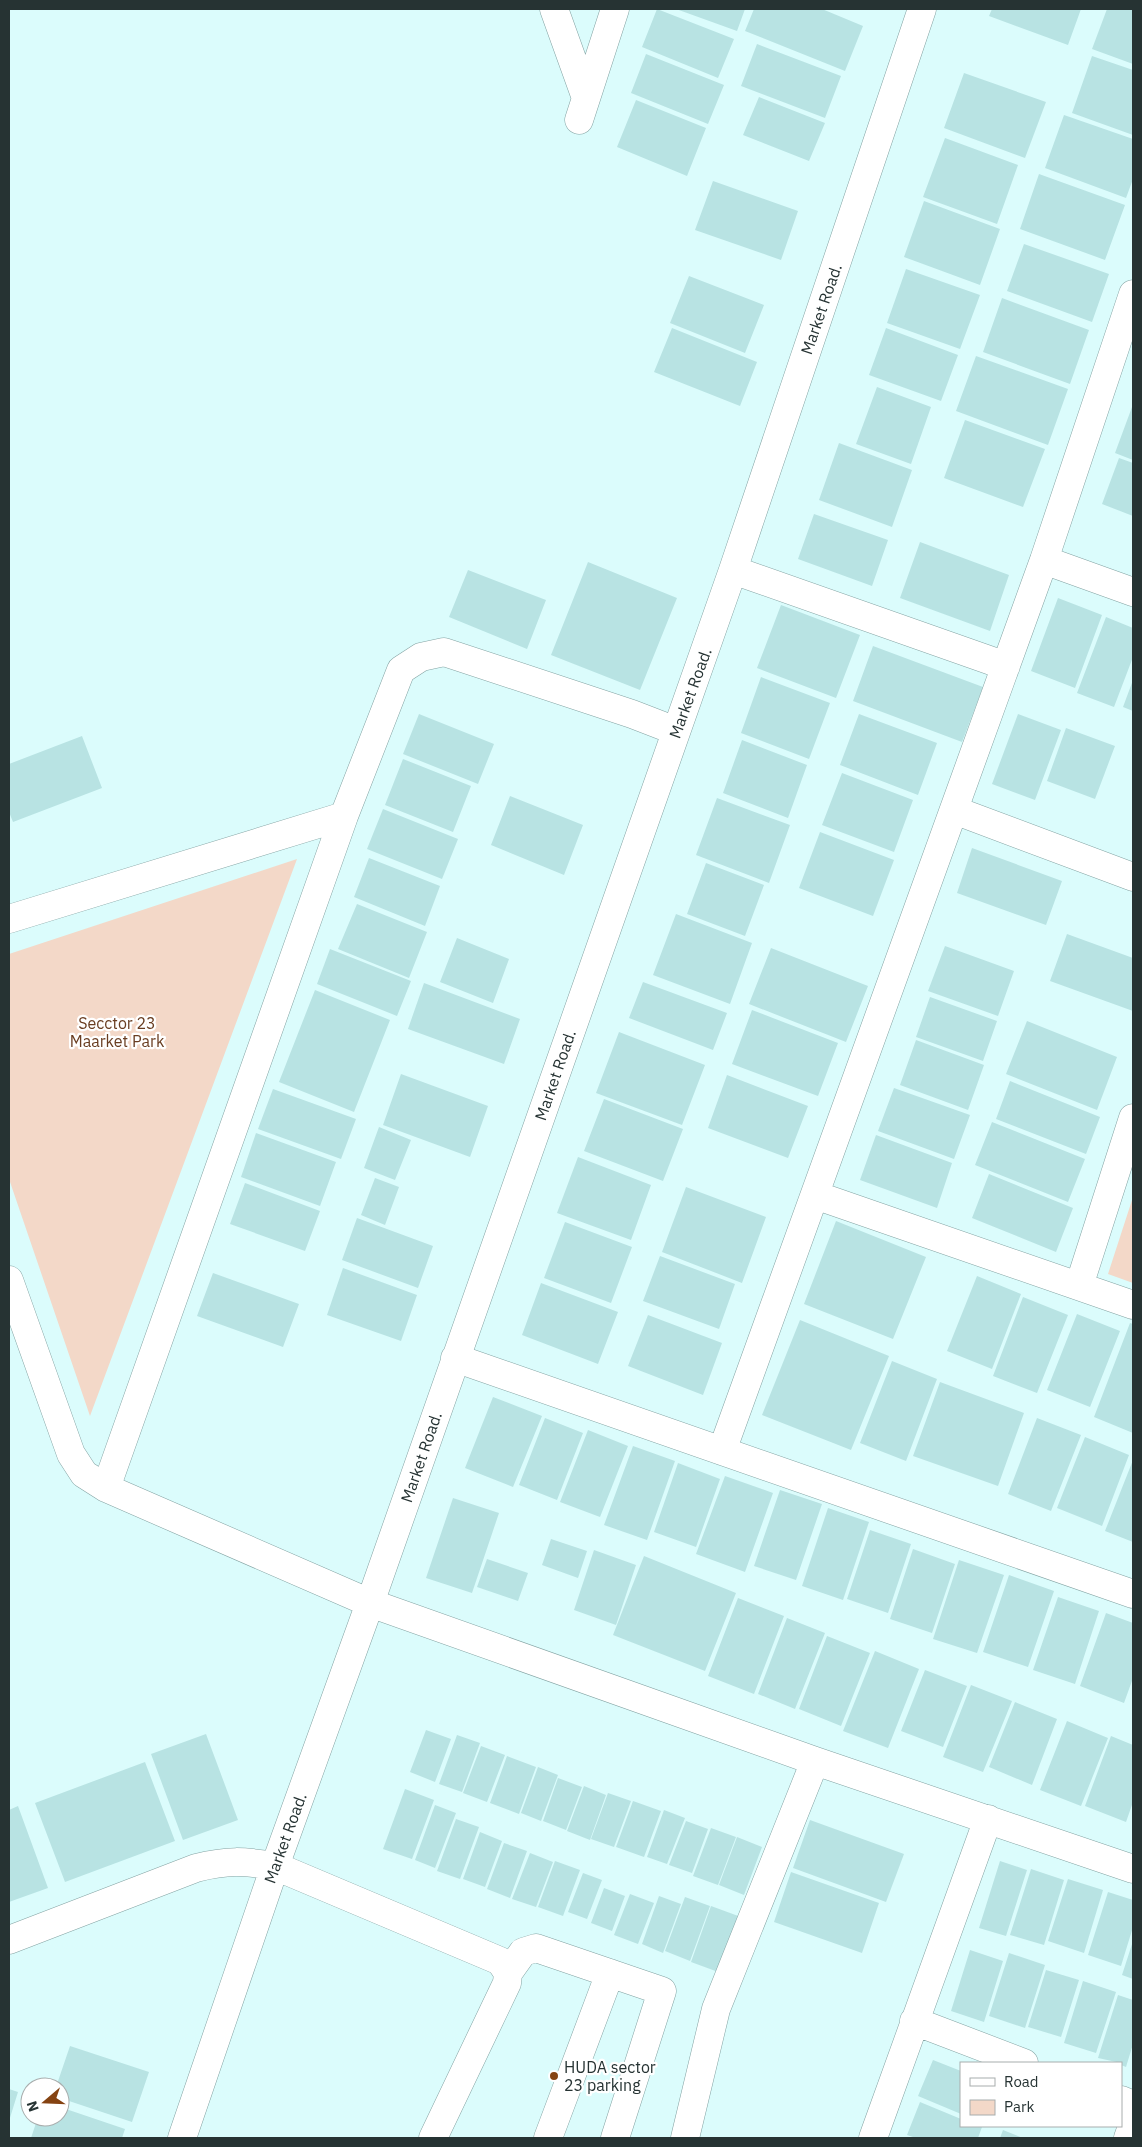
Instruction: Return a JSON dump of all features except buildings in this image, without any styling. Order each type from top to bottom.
[{"type":"street","points":[[554,9],[583,109],[615,9]]},
{"type":"street","name":"Market Road.","points":[[182,2138],[275,1866],[370,1603],[733,570],[915,11]]},
{"type":"street","points":[[722,1451],[1044,560],[1133,294]]},
{"type":"street","points":[[1044,560],[1133,592]]},
{"type":"street","points":[[733,570],[1006,666]]},
{"type":"street","points":[[106,1488],[344,816],[401,670],[421,657],[444,652],[632,714],[676,731]]},
{"type":"street","points":[[954,810],[1133,877]]},
{"type":"street","points":[[9,919],[344,816]]},
{"type":"street","points":[[1079,1286],[1133,1118]]},
{"type":"street","points":[[815,1195],[1133,1305]]},
{"type":"street","points":[[9,1280],[72,1454],[84,1474],[106,1488],[370,1603],[815,1761],[988,1818],[1133,1869]]},
{"type":"street","points":[[456,1358],[1133,1594]]},
{"type":"street","points":[[685,2138],[716,2009],[815,1761]]},
{"type":"street","points":[[873,2138],[988,1818]]},
{"type":"street","points":[[9,1940],[196,1868],[219,1862],[238,1860],[275,1866],[500,1961],[508,1973]]},
{"type":"street","points":[[433,2138],[507,1983],[508,1973],[523,1952],[536,1948],[662,1990],[615,2138]]},
{"type":"street","points":[[548,2138],[610,1973]]},
{"type":"street","points":[[914,2021],[1021,2062]]},
{"type":"street","points":[[1128,2138],[1133,2124]]},
{"type":"green space","name":"Secctor 23 Maarket Park","points":[[297,859],[90,1416],[9,1179],[9,954]]},
{"type":"green space","points":[[1133,1197],[1133,1283],[1108,1274]]},
{"type":"place","name":"HUDA sector 23 parking","points":[[554,2076]]}]
